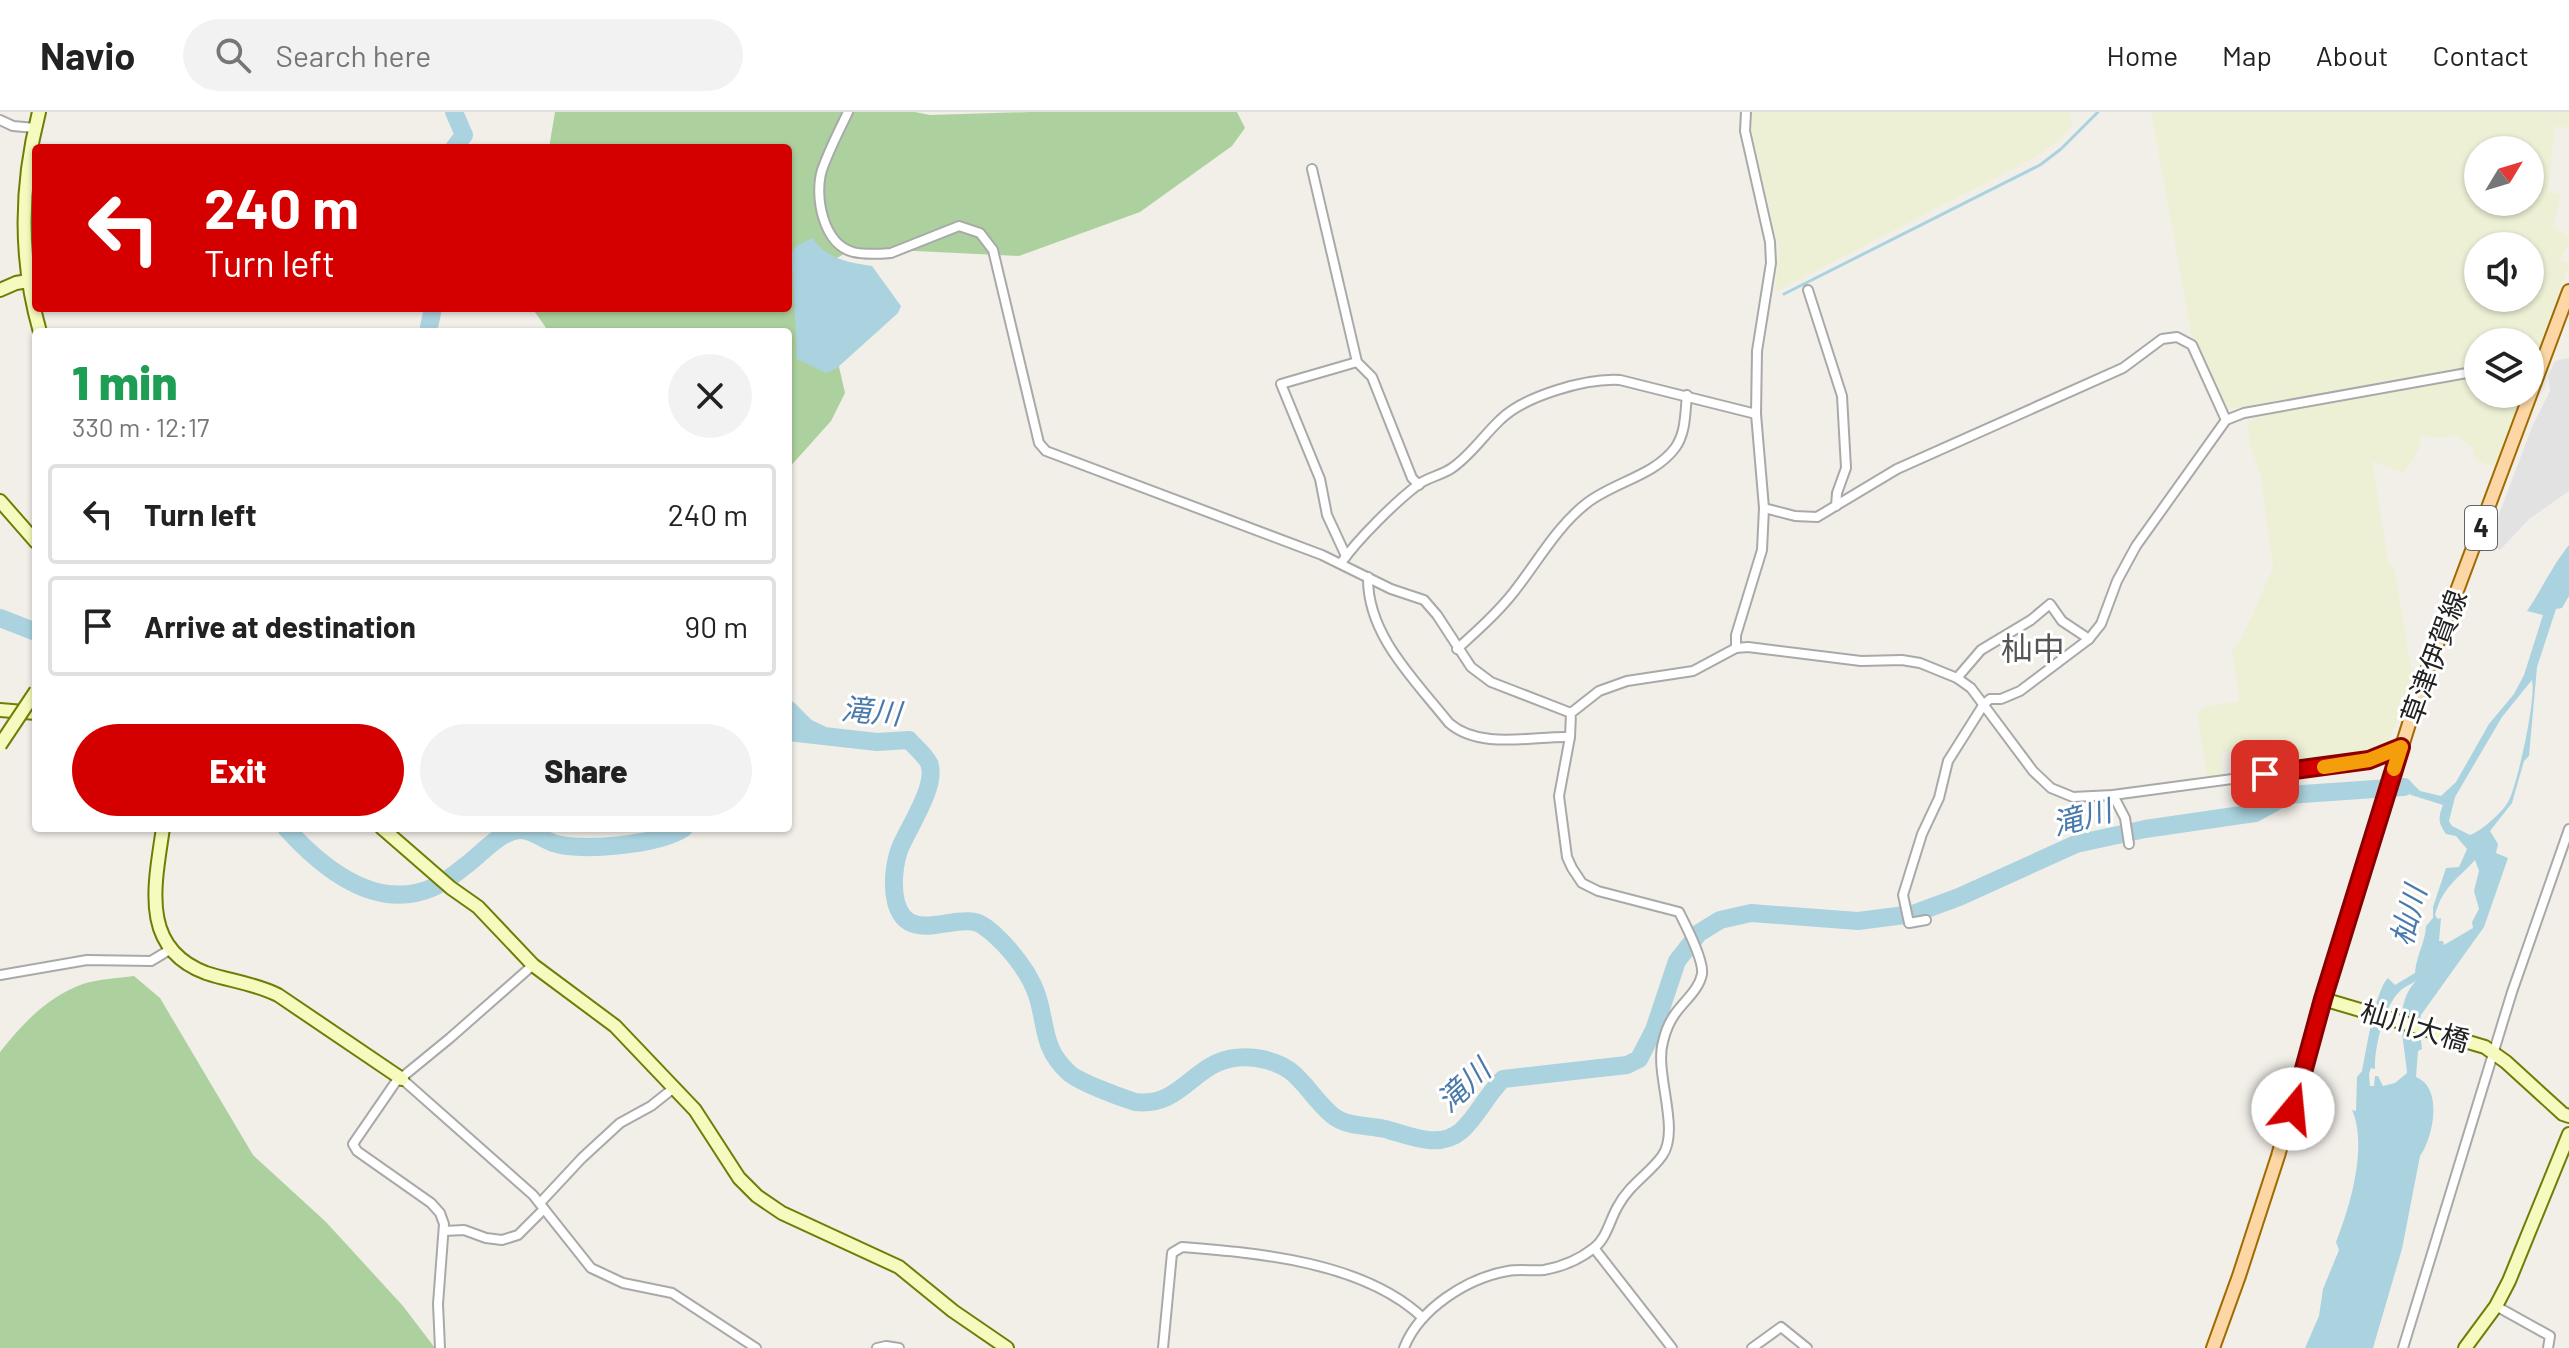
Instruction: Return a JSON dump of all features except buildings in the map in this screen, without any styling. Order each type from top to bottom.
[{"type":"main road","name":"草津伊賀線","points":[[2544,359],[2569,291]]},
{"type":"main road","name":"草津伊賀線","points":[[2213,1348],[2278,1156],[2394,766],[2526,408]]},
{"type":"street","points":[[32,144],[39,112]]},
{"type":"street","points":[[848,112],[819,186],[822,212],[832,236],[841,246],[853,252],[879,254],[891,253],[959,226],[980,233],[988,240],[993,250],[1039,443],[1046,451],[1344,560],[1391,589],[1424,600],[1471,667],[1491,682],[1571,713]]},
{"type":"street","points":[[1736,648],[1736,635],[1762,550],[1764,508],[1756,414],[1757,351],[1771,263],[1770,242],[1745,131],[1746,112]]},
{"type":"street","points":[[0,120],[13,126],[35,128]]},
{"type":"street","points":[[32,144],[25,182],[24,235],[32,298]]},
{"type":"street","points":[[1312,169],[1357,362],[1372,377],[1412,478],[1419,485]]},
{"type":"street","points":[[0,290],[28,281]]},
{"type":"street","points":[[1808,290],[1842,396],[1846,468],[1836,506]]},
{"type":"street","points":[[1764,508],[1795,516],[1817,517],[1897,469],[2123,368],[2162,339],[2177,337],[2192,345],[2226,420]]},
{"type":"street","points":[[1344,560],[1327,515],[1320,479],[1281,384],[1357,362]]},
{"type":"street","points":[[1926,920],[1909,923],[1903,900],[1922,834],[1939,798],[1948,761],[1984,704],[1990,699],[2001,699],[2020,691],[2089,639],[2101,624],[2117,581],[2136,546],[2226,420],[2244,413],[2464,374]]},
{"type":"street","points":[[1344,560],[1358,541],[1419,485],[1449,471],[1472,452],[1502,418],[1523,405],[1577,383],[1620,380],[1756,414]]},
{"type":"street","points":[[1457,649],[1498,610],[1547,545],[1586,504],[1652,468],[1674,449],[1682,434],[1687,395]]},
{"type":"street","points":[[0,501],[32,537]]},
{"type":"street","points":[[1368,577],[1367,590],[1375,622],[1390,647],[1459,732],[1521,741],[1570,737]]},
{"type":"street","points":[[1957,678],[1981,650],[2031,620],[2050,604],[2062,621],[2089,639]]},
{"type":"street","points":[[1404,1348],[1409,1335],[1423,1318],[1461,1289],[1483,1277],[1509,1270],[1544,1270],[1568,1263],[1594,1248],[1602,1239],[1618,1204],[1663,1155],[1669,1139],[1662,1044],[1673,1015],[1697,987],[1702,972],[1701,960],[1679,912],[1598,891],[1582,883],[1567,857],[1559,796],[1570,737],[1571,713],[1599,691],[1627,681],[1693,671],[1736,648],[1861,661],[1920,663],[1957,678],[1971,688],[2018,753],[2051,788],[2073,797],[2113,795],[2351,763],[2369,760],[2401,747]]},
{"type":"street","points":[[0,745],[32,697]]},
{"type":"street","points":[[0,710],[32,713]]},
{"type":"street","points":[[2113,795],[2125,818],[2128,841]]},
{"type":"street","points":[[2403,1348],[2489,1049],[2569,829]]},
{"type":"street","points":[[163,832],[154,904],[162,933],[171,949],[186,962],[207,973],[255,985],[278,995],[402,1079],[542,1206],[591,1268],[623,1283],[672,1293],[756,1348]]},
{"type":"street","points":[[387,832],[478,907],[533,965],[615,1026],[700,1116],[739,1178],[757,1196],[782,1213],[899,1267],[1002,1347]]},
{"type":"street","points":[[0,975],[87,960],[151,961],[171,949]]},
{"type":"street","points":[[440,1348],[438,1304],[444,1231],[440,1213],[431,1203],[357,1151],[353,1144],[395,1083],[533,965]]},
{"type":"street","name":"杣川大橋","points":[[2323,999],[2489,1049]]},
{"type":"street","points":[[2489,1049],[2569,1116]]},
{"type":"street","points":[[444,1231],[464,1230],[502,1240],[518,1235],[582,1158],[620,1123],[651,1106],[675,1087]]},
{"type":"street","points":[[2465,1348],[2496,1306],[2509,1281],[2569,1134]]},
{"type":"street","points":[[1163,1348],[1168,1273],[1172,1253],[1182,1247],[1267,1258],[1357,1277],[1413,1308],[1423,1318]]},
{"type":"street","points":[[1594,1248],[1672,1348]]},
{"type":"street","points":[[2496,1306],[2550,1336],[2548,1348]]},
{"type":"street","points":[[1752,1348],[1781,1327],[1807,1348]]},
{"type":"street","points":[[877,1348],[899,1348]]},
{"type":"green space","points":[[555,112],[915,112],[930,115],[1237,112],[1245,128],[1232,146],[1140,212],[1019,256],[854,248],[832,261],[832,336],[845,393],[831,421],[792,465],[792,328],[546,328],[535,312],[792,312],[792,144],[550,144]]},
{"type":"green space","points":[[1752,112],[2070,112],[2072,126],[2058,142],[2034,158],[1775,292],[1779,251],[1752,134]]},
{"type":"green space","points":[[2151,112],[2569,112],[2569,128],[2555,126],[2548,191],[2561,195],[2553,227],[2569,236],[2560,260],[2569,265],[2544,333],[2544,328],[2464,328],[2464,367],[2230,409],[2224,405],[2191,333]]},
{"type":"green space","points":[[2464,379],[2464,408],[2519,408],[2498,469],[2474,459],[2472,447],[2454,435],[2441,438],[2422,436],[2418,451],[2404,473],[2372,461],[2389,566],[2394,566],[2413,679],[2388,744],[2362,757],[2252,772],[2246,747],[2221,753],[2222,776],[2207,777],[2197,713],[2203,707],[2239,701],[2232,650],[2242,638],[2273,567],[2260,472],[2249,444],[2248,421],[2271,414]]},
{"type":"green space","points":[[134,976],[160,998],[253,1155],[326,1222],[403,1306],[435,1348],[0,1348],[0,1052],[27,1021],[70,989],[89,982]]},
{"type":"shaded area","points":[[2569,358],[2569,491],[2529,519],[2500,550],[2488,544],[2532,427],[2544,408],[2550,391],[2548,376],[2555,361]]},
{"type":"water","points":[[812,238],[824,251],[838,258],[872,266],[901,306],[898,313],[837,368],[826,373],[797,359],[792,253],[796,246]]},
{"type":"water","points":[[2569,545],[2569,596],[2562,608],[2556,609],[2537,667],[2529,756],[2524,761],[2512,803],[2490,831],[2498,844],[2496,853],[2508,858],[2484,927],[2421,1015],[2422,1049],[2418,1051],[2416,1077],[2430,1091],[2433,1101],[2432,1125],[2420,1156],[2402,1249],[2373,1348],[2305,1348],[2319,1316],[2323,1289],[2339,1250],[2336,1242],[2355,1176],[2358,1141],[2352,1110],[2356,1111],[2357,1077],[2362,1071],[2379,995],[2388,978],[2395,985],[2415,973],[2426,926],[2433,918],[2433,907],[2446,868],[2459,867],[2467,849],[2456,836],[2443,830],[2440,813],[2443,805],[2411,795],[2405,790],[2375,793],[2382,786],[2412,783],[2420,791],[2441,796],[2456,782],[2489,724],[2514,694],[2524,675],[2543,615],[2527,611]],"holes":[[[2532,680],[2532,704],[2526,738],[2510,798],[2492,820],[2470,835],[2452,826],[2449,821],[2455,797],[2502,717]],[[2475,860],[2479,871],[2474,891],[2479,909],[2472,922],[2473,928],[2444,945],[2443,941],[2439,941],[2441,918],[2435,915],[2451,884]],[[2416,981],[2404,1002],[2402,1013],[2407,1073],[2395,1083],[2383,1086],[2375,1076],[2374,1086],[2370,1086],[2369,1074],[2371,1068],[2375,1069],[2378,1039],[2389,1007],[2400,991]]]},
{"type":"waterway","points":[[454,112],[464,135],[457,144]]},
{"type":"waterway","points":[[1784,294],[2040,165],[2098,112]]},
{"type":"waterway","points":[[429,328],[432,312]]},
{"type":"waterway","name":"滝川","points":[[0,618],[32,630]]},
{"type":"waterway","points":[[792,713],[807,728],[820,734]]},
{"type":"waterway","name":"滝川","points":[[792,732],[877,742],[909,740],[925,757],[931,772],[929,783],[900,848],[895,868],[895,896],[901,915],[919,925],[975,922],[995,935],[1014,955],[1031,981],[1049,1045],[1073,1076],[1135,1102],[1153,1102],[1168,1097],[1219,1062],[1256,1058],[1271,1061],[1292,1072],[1338,1119],[1433,1140],[1443,1140],[1461,1131],[1503,1079],[1627,1065],[1639,1059],[1654,1030],[1677,961],[1699,933],[1720,920],[1751,913],[1858,921],[1913,914],[1959,897],[2076,844],[2145,829],[2255,813],[2288,795],[2404,787]]},
{"type":"waterway","name":"滝川","points":[[290,832],[333,871],[371,890],[391,894],[412,894],[439,885],[499,838],[512,832]]},
{"type":"waterway","name":"滝川","points":[[530,832],[553,843],[582,847],[639,843],[676,832]]},
{"type":"slow traffic","points":[[2324,767],[2369,760],[2401,747],[2394,769]]},
{"type":"district","name":"杣中","points":[[2033,649]]},
{"type":"route","points":[[2265,774],[2369,760],[2401,747],[2323,999],[2293,1109]]},
{"type":"water label","name":"杣川","points":[[2409,916]]}]
